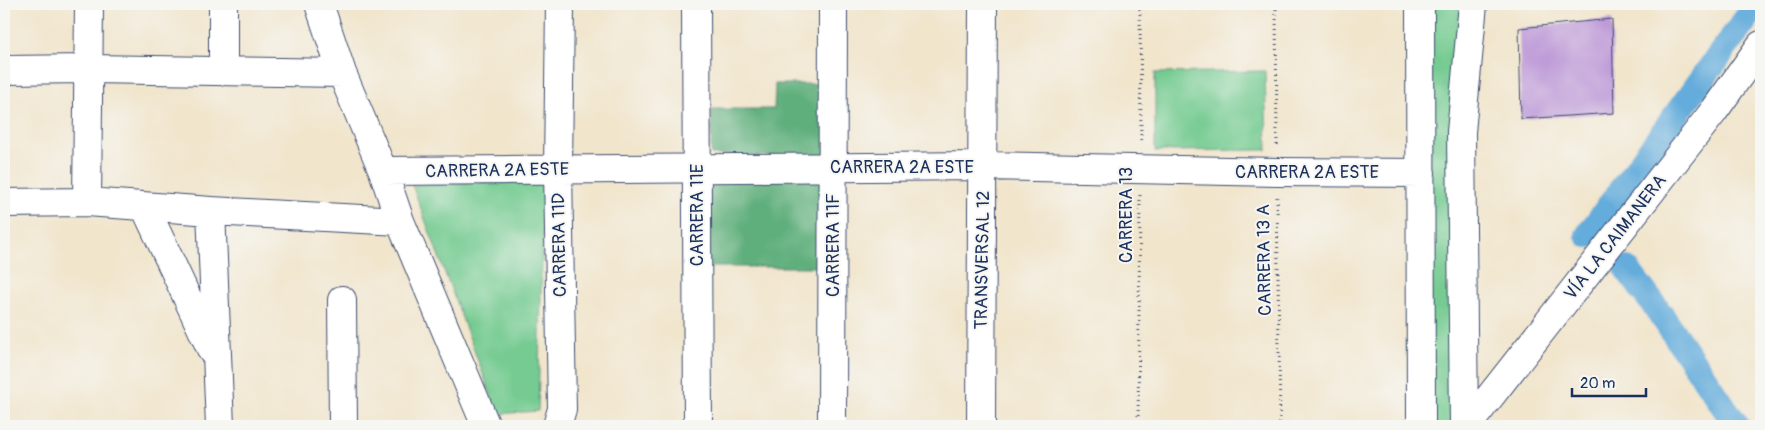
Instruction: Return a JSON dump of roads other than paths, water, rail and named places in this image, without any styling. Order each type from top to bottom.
[{"type":"street","points":[[87,202],[90,4]]},
{"type":"street","points":[[223,4],[223,71]]},
{"type":"street","points":[[319,4],[342,73],[383,171],[400,221],[486,426]]},
{"type":"street","name":"CARRERA 11D","points":[[557,426],[562,409],[558,169],[560,4]]},
{"type":"street","name":"CARRERA 11E","points":[[696,4],[698,426]]},
{"type":"street","name":"CARRERA 11F","points":[[832,426],[833,4]]},
{"type":"street","name":"TRANSVERSAL 12","points":[[981,426],[983,4]]},
{"type":"street","points":[[1420,4],[1421,426]]},
{"type":"street","points":[[1465,426],[1461,132],[1473,4]]},
{"type":"street","name":"VÍA LA CAIMANERA","points":[[1465,426],[1714,111],[1761,45]]},
{"type":"street","points":[[4,70],[88,69],[342,73]]},
{"type":"street","name":"CARRERA 2A ESTE","points":[[383,171],[983,166],[1277,172],[1421,172]]},
{"type":"street","points":[[4,203],[87,202],[211,212],[400,221]]},
{"type":"street","points":[[145,207],[217,362]]},
{"type":"street","points":[[211,212],[220,426]]},
{"type":"street","points":[[342,300],[343,426]]},
{"type":"waterway","points":[[1588,235],[1757,4]]},
{"type":"waterway","points":[[1627,269],[1657,309],[1737,426]]}]
